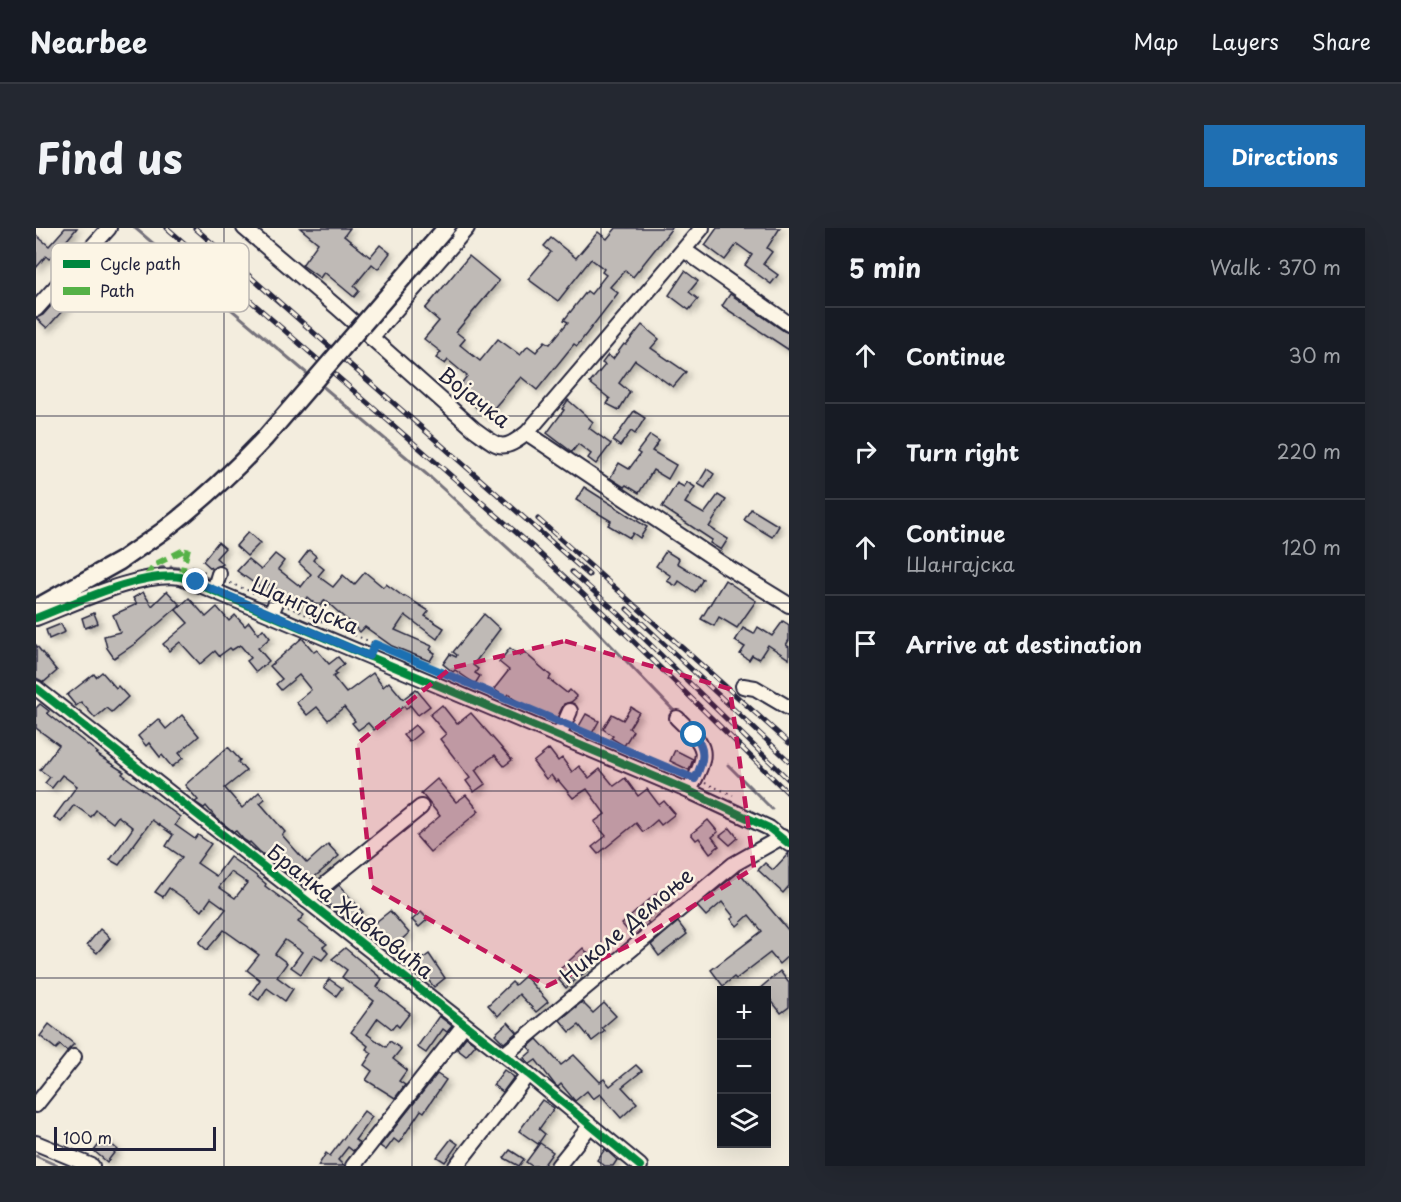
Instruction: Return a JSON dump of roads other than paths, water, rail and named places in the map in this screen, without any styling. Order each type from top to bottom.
[{"type":"main road","points":[[36,608],[120,561],[189,511],[233,471],[265,438],[446,228]]},
{"type":"street","points":[[95,243],[109,228]]},
{"type":"street","name":"Војачка","points":[[244,228],[489,440],[501,446],[509,446],[527,433],[724,565],[789,605]]},
{"type":"street","points":[[371,338],[467,228]]},
{"type":"street","points":[[527,433],[702,228]]},
{"type":"street","points":[[684,250],[789,324]]},
{"type":"street","points":[[36,309],[51,292]]},
{"type":"street","name":"Шангајска","points":[[36,618],[154,577],[217,581],[235,592],[275,605],[310,624],[501,704],[565,724],[617,754],[692,785],[786,840]]},
{"type":"street","points":[[743,686],[755,688],[789,708]]},
{"type":"street","name":"Бранка Живковића","points":[[36,688],[504,1055],[640,1166]]},
{"type":"street","points":[[677,718],[700,742],[703,750],[703,760],[692,785]]},
{"type":"street","points":[[306,900],[421,807]]},
{"type":"street","name":"Николе Демоње","points":[[504,1055],[734,864],[786,840]]},
{"type":"street","points":[[352,1166],[464,1025]]},
{"type":"street","points":[[36,1105],[74,1057]]},
{"type":"street","points":[[456,1166],[528,1074]]},
{"type":"street","points":[[558,1166],[590,1126]]},
{"type":"street","points":[[36,1143],[92,1166]]},
{"type":"waterway","points":[[135,228],[153,243]]},
{"type":"waterway","points":[[234,312],[310,376]]},
{"type":"waterway","points":[[320,384],[431,478],[586,619],[676,713]]},
{"type":"waterway","points":[[160,568],[164,567]]},
{"type":"waterway","points":[[171,567],[179,568]]},
{"type":"waterway","points":[[190,571],[212,580]]},
{"type":"waterway","points":[[728,765],[772,809]]},
{"type":"waterway","points":[[36,1156],[58,1166]]},
{"type":"railway","points":[[167,228],[184,243]]},
{"type":"railway","points":[[195,228],[212,243]]},
{"type":"railway","points":[[249,276],[589,575]]},
{"type":"railway","points":[[249,299],[534,548],[633,641],[789,794]]},
{"type":"railway","points":[[538,519],[789,743]]},
{"type":"railway","points":[[572,572],[618,613],[789,780]]},
{"type":"railway","points":[[627,609],[789,761]]}]
